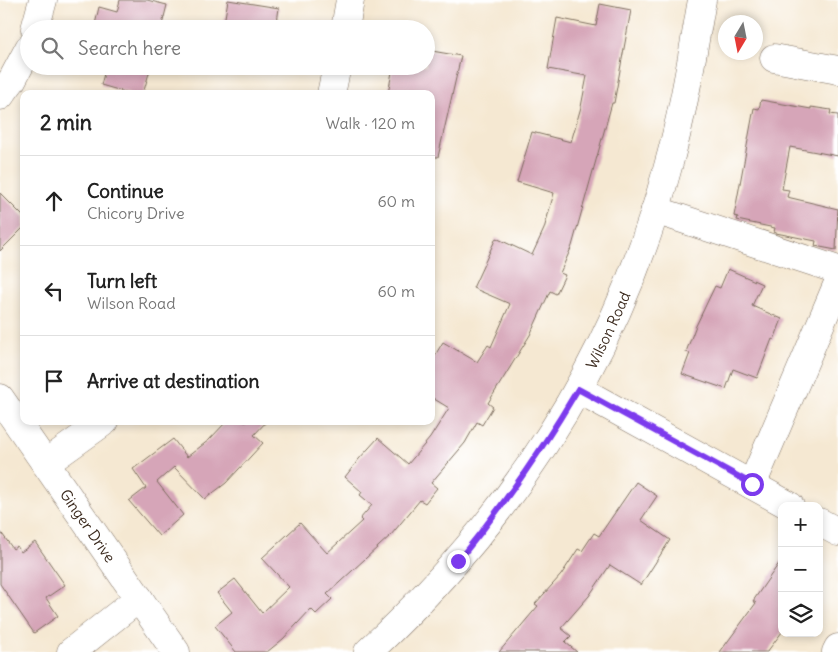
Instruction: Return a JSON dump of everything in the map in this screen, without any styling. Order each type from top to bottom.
[{"type":"street","points":[[37,20],[43,0]]},
{"type":"street","points":[[347,20],[350,0]]},
{"type":"street","name":"Wilson Road","points":[[368,652],[452,568],[502,506],[542,449],[578,389],[613,319],[646,238],[655,210],[684,103],[702,0]]},
{"type":"street","points":[[774,58],[838,70]]},
{"type":"street","points":[[0,96],[20,65]]},
{"type":"street","points":[[332,90],[335,75]]},
{"type":"street","points":[[655,210],[838,270]]},
{"type":"street","points":[[752,484],[838,283]]},
{"type":"street","points":[[578,389],[783,502]]},
{"type":"street","name":"Ginger Drive","points":[[0,398],[176,652]]},
{"type":"street","points":[[46,463],[99,425]]},
{"type":"street","points":[[823,524],[838,532]]},
{"type":"street","points":[[71,652],[139,598]]},
{"type":"street","points":[[836,652],[838,648]]},
{"type":"building","points":[[120,0],[147,0],[167,5],[163,20],[96,20],[99,7],[117,12]]},
{"type":"building","points":[[228,0],[279,8],[277,20],[225,20]]},
{"type":"building","points":[[600,4],[631,10],[614,103],[612,103],[572,246],[560,273],[565,275],[556,294],[550,291],[530,335],[488,403],[493,407],[482,425],[477,422],[465,443],[431,483],[437,488],[425,503],[420,500],[391,535],[327,594],[332,599],[316,614],[311,609],[283,639],[267,652],[236,652],[215,626],[232,612],[217,593],[235,579],[262,613],[289,587],[262,558],[300,523],[327,553],[362,521],[360,519],[372,505],[360,495],[362,492],[345,477],[359,459],[378,438],[408,464],[430,438],[449,408],[435,399],[435,355],[443,342],[477,362],[488,345],[491,347],[510,304],[473,288],[496,238],[532,255],[544,229],[554,193],[517,182],[532,132],[571,142],[581,107],[587,76],[548,69],[557,18],[596,26]]},
{"type":"building","points":[[435,52],[461,56],[438,157],[435,157],[435,90],[389,90],[391,75],[435,75]]},
{"type":"building","points":[[104,75],[148,75],[144,90],[118,90],[101,85]]},
{"type":"building","points":[[761,100],[811,109],[811,107],[831,110],[830,114],[838,115],[838,156],[790,147],[782,189],[789,190],[787,197],[838,209],[836,250],[815,246],[816,241],[776,233],[774,232],[775,228],[737,220],[738,217],[734,216],[754,108],[759,109]]},
{"type":"building","points":[[0,193],[20,213],[20,231],[0,251]]},
{"type":"building","points":[[728,269],[762,284],[752,306],[782,319],[757,378],[733,369],[726,389],[682,374],[690,353],[686,352],[695,328],[715,286],[720,288]]},
{"type":"building","points":[[223,425],[263,425],[254,435],[263,443],[226,483],[205,499],[174,467],[157,482],[183,515],[159,536],[129,501],[146,488],[133,469],[173,439],[187,457],[209,440]]},
{"type":"building","points":[[636,482],[657,496],[641,520],[670,540],[641,585],[610,565],[589,596],[561,628],[571,636],[565,642],[577,652],[499,652],[538,606],[535,604],[561,575],[578,549],[582,551],[594,533],[599,536]]},
{"type":"building","points":[[0,531],[13,549],[17,546],[21,552],[35,542],[65,585],[46,598],[58,616],[34,633],[0,584]]},
{"type":"building","points":[[778,565],[778,637],[767,652],[720,652],[756,603],[753,601]]},
{"type":"route","points":[[458,561],[502,506],[542,449],[578,389],[752,484]]}]
